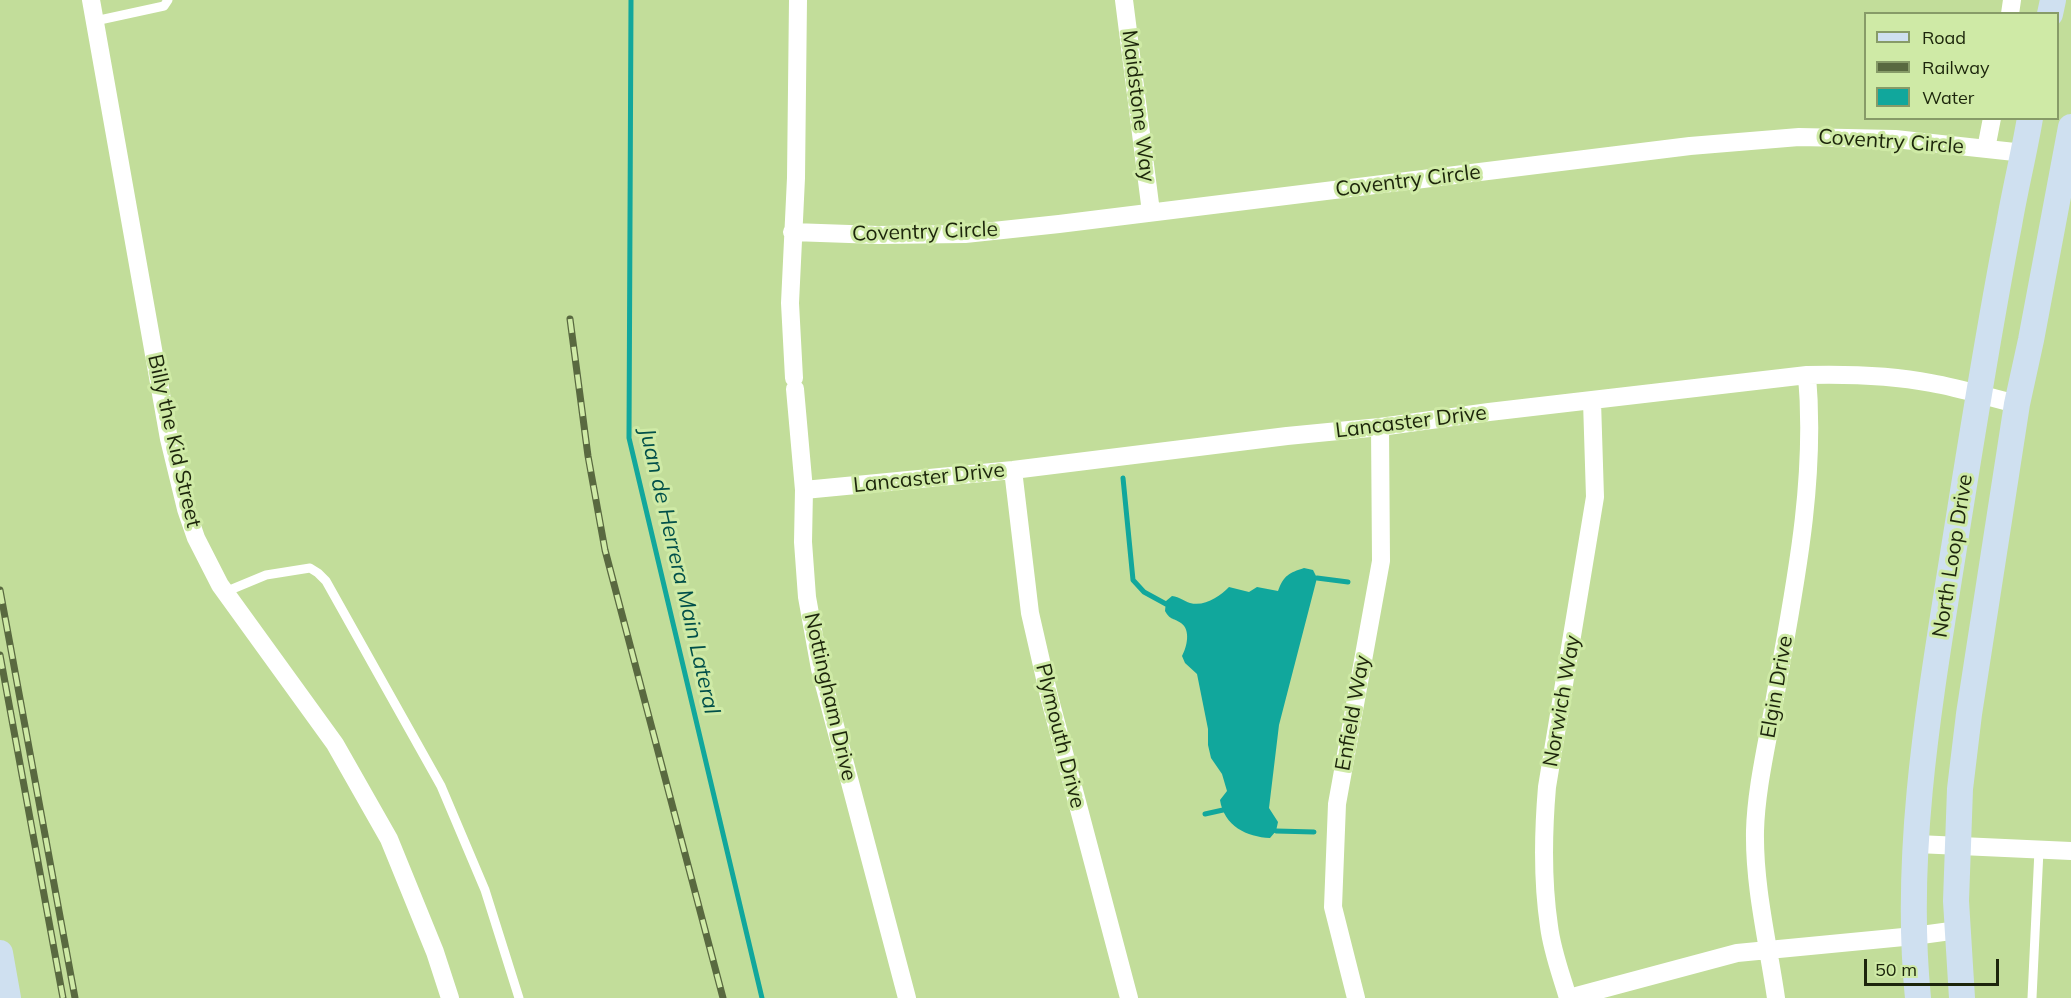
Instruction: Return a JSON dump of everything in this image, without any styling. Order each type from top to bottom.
[{"type":"main road","name":"North Loop Drive","points":[[1918,998],[1914,936],[1917,844],[1924,746],[1978,394],[2030,120]]},
{"type":"main road","name":"North Loop Drive","points":[[1962,998],[1956,901],[1960,789],[1969,714],[2016,404],[2068,158],[2071,127]]},
{"type":"main road","points":[[2024,153],[2068,158]]},
{"type":"main road","points":[[0,953],[8,998]]},
{"type":"street","name":"Billy the Kid Street","points":[[91,0],[169,439],[186,509],[196,538],[225,592],[276,659],[335,744],[389,839],[435,952],[450,998]]},
{"type":"street","points":[[792,232],[796,178],[798,0]]},
{"type":"street","name":"Maidstone Way","points":[[1124,0],[1151,212]]},
{"type":"street","points":[[1986,149],[1992,120]]},
{"type":"street","name":"Coventry Circle","points":[[792,232],[878,236],[964,234],[1690,146],[1799,137],[1895,139],[2024,153]]},
{"type":"street","name":"Nottingham Drive","points":[[792,232],[790,303],[804,490],[803,542],[807,597],[820,669],[907,998]]},
{"type":"street","name":"Lancaster Drive","points":[[804,490],[1013,470],[1807,375],[1857,374],[1933,383],[2016,404]]},
{"type":"street","name":"Elgin Drive","points":[[1776,998],[1762,920],[1755,832],[1805,516],[1810,448],[1807,375]]},
{"type":"street","name":"Norwich Way","points":[[1568,998],[1549,928],[1543,880],[1542,836],[1549,777],[1595,496],[1592,401]]},
{"type":"street","name":"Enfield Way","points":[[1356,998],[1333,907],[1337,804],[1381,561],[1380,427]]},
{"type":"street","name":"Plymouth Drive","points":[[1013,470],[1030,612],[1046,686],[1129,998]]},
{"type":"street","points":[[1917,844],[2071,851]]},
{"type":"street","points":[[1568,998],[1737,953],[1958,930]]},
{"type":"lane","points":[[95,21],[164,6],[168,0]]},
{"type":"lane","points":[[225,592],[266,574],[310,568],[326,581],[441,786],[485,890],[519,998]]},
{"type":"lane","points":[[2032,998],[2039,850]]},
{"type":"water","points":[[1304,568],[1313,570],[1317,578],[1279,725],[1269,808],[1278,822],[1276,831],[1270,838],[1261,837],[1238,828],[1226,817],[1222,809],[1220,800],[1227,791],[1222,774],[1211,758],[1208,729],[1197,674],[1185,663],[1182,656],[1187,643],[1186,630],[1181,623],[1167,614],[1166,601],[1172,596],[1190,603],[1207,602],[1229,587],[1249,592],[1257,587],[1278,591],[1282,581],[1288,575]]},
{"type":"waterway","name":"Juan de Herrera Main Lateral","points":[[631,0],[629,438],[762,998]]},
{"type":"waterway","points":[[1123,478],[1133,580],[1144,592],[1166,604]]},
{"type":"waterway","points":[[1317,578],[1348,582]]},
{"type":"waterway","points":[[1205,814],[1223,810]]},
{"type":"waterway","points":[[1276,831],[1314,832]]},
{"type":"railway","points":[[570,319],[588,456],[605,550],[723,998]]},
{"type":"railway","points":[[0,590],[75,998]]},
{"type":"railway","points":[[0,655],[63,998]]}]
